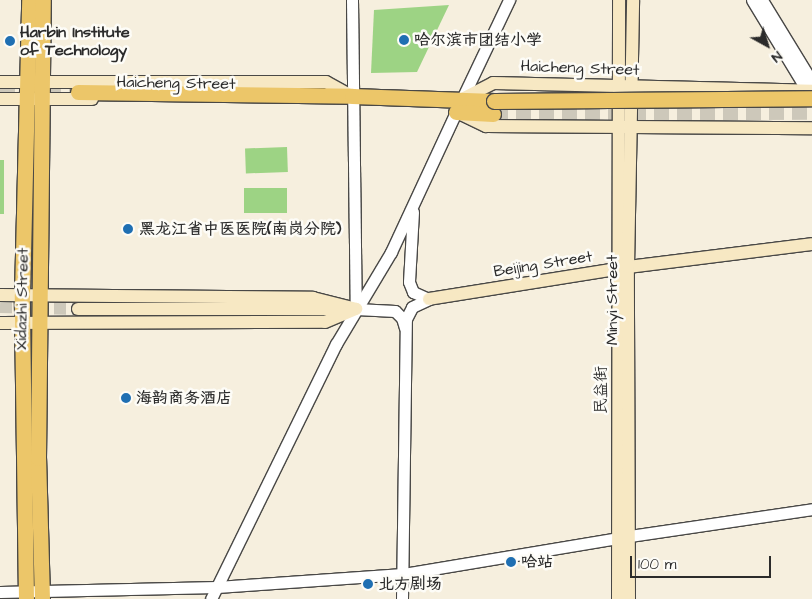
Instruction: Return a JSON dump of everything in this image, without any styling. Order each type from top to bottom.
[{"type":"main road","name":"Xidazhi Street","points":[[29,0],[35,82],[39,295],[38,458],[42,596]]},
{"type":"main road","name":"Xidazhi Street","points":[[35,82],[43,0]]},
{"type":"main road","points":[[619,0],[618,86],[623,128]]},
{"type":"main road","name":"Minyi Street","points":[[629,599],[624,537],[622,268],[623,128],[632,86],[633,0]]},
{"type":"main road","name":"Haicheng Street","points":[[0,82],[326,82],[352,96]]},
{"type":"main road","name":"Haicheng Street","points":[[459,106],[492,83],[811,92]]},
{"type":"main road","name":"Haicheng Street","points":[[78,92],[352,96],[459,106],[486,126],[812,128]]},
{"type":"main road","points":[[459,106],[494,108],[811,92]]},
{"type":"main road","name":"Haicheng Street","points":[[0,99],[322,102],[352,96]]},
{"type":"main road","name":"Xidazhi Street","points":[[26,596],[22,295],[35,99]]},
{"type":"main road","name":"Beijing Street","points":[[429,299],[622,268],[812,244]]},
{"type":"main road","points":[[0,295],[313,298],[356,309]]},
{"type":"main road","points":[[78,309],[356,309]]},
{"type":"main road","points":[[0,322],[325,322],[356,309]]},
{"type":"main road","points":[[618,599],[624,537]]},
{"type":"street","points":[[352,0],[356,309]]},
{"type":"street","points":[[212,599],[324,367],[356,309],[392,252],[509,0]]},
{"type":"street","points":[[752,0],[811,92]]},
{"type":"street","points":[[762,0],[811,92]]},
{"type":"street","points":[[414,204],[409,282],[413,292],[429,299]]},
{"type":"street","points":[[402,599],[405,328],[409,311],[416,304],[429,299]]},
{"type":"street","points":[[356,309],[394,310],[402,318],[405,328]]},
{"type":"street","points":[[0,592],[26,596],[42,596],[217,587],[403,574],[624,537],[812,509]]},
{"type":"green space","name":"哈尔滨市团结小学","points":[[449,5],[417,72],[371,73],[374,10]]},
{"type":"green space","points":[[287,147],[288,172],[246,173],[245,148]]},
{"type":"green space","points":[[0,160],[4,160],[4,214],[0,214]]},
{"type":"green space","points":[[244,188],[287,188],[287,213],[244,213]]},
{"type":"tunnel","points":[[0,91],[78,92]]},
{"type":"tunnel","points":[[493,114],[812,112]]},
{"type":"tunnel","points":[[0,307],[78,309]]},
{"type":"place","name":"哈尔滨市团结小学","points":[[404,40]]},
{"type":"place","name":"Harbin Institute of Technology","points":[[10,41]]},
{"type":"place","name":"黑龙江省中医医院(南岗分院)","points":[[128,229]]},
{"type":"place","name":"海韵商务酒店","points":[[126,398]]},
{"type":"place","name":"哈站","points":[[511,562]]},
{"type":"place","name":"北方剧场","points":[[368,584]]}]
